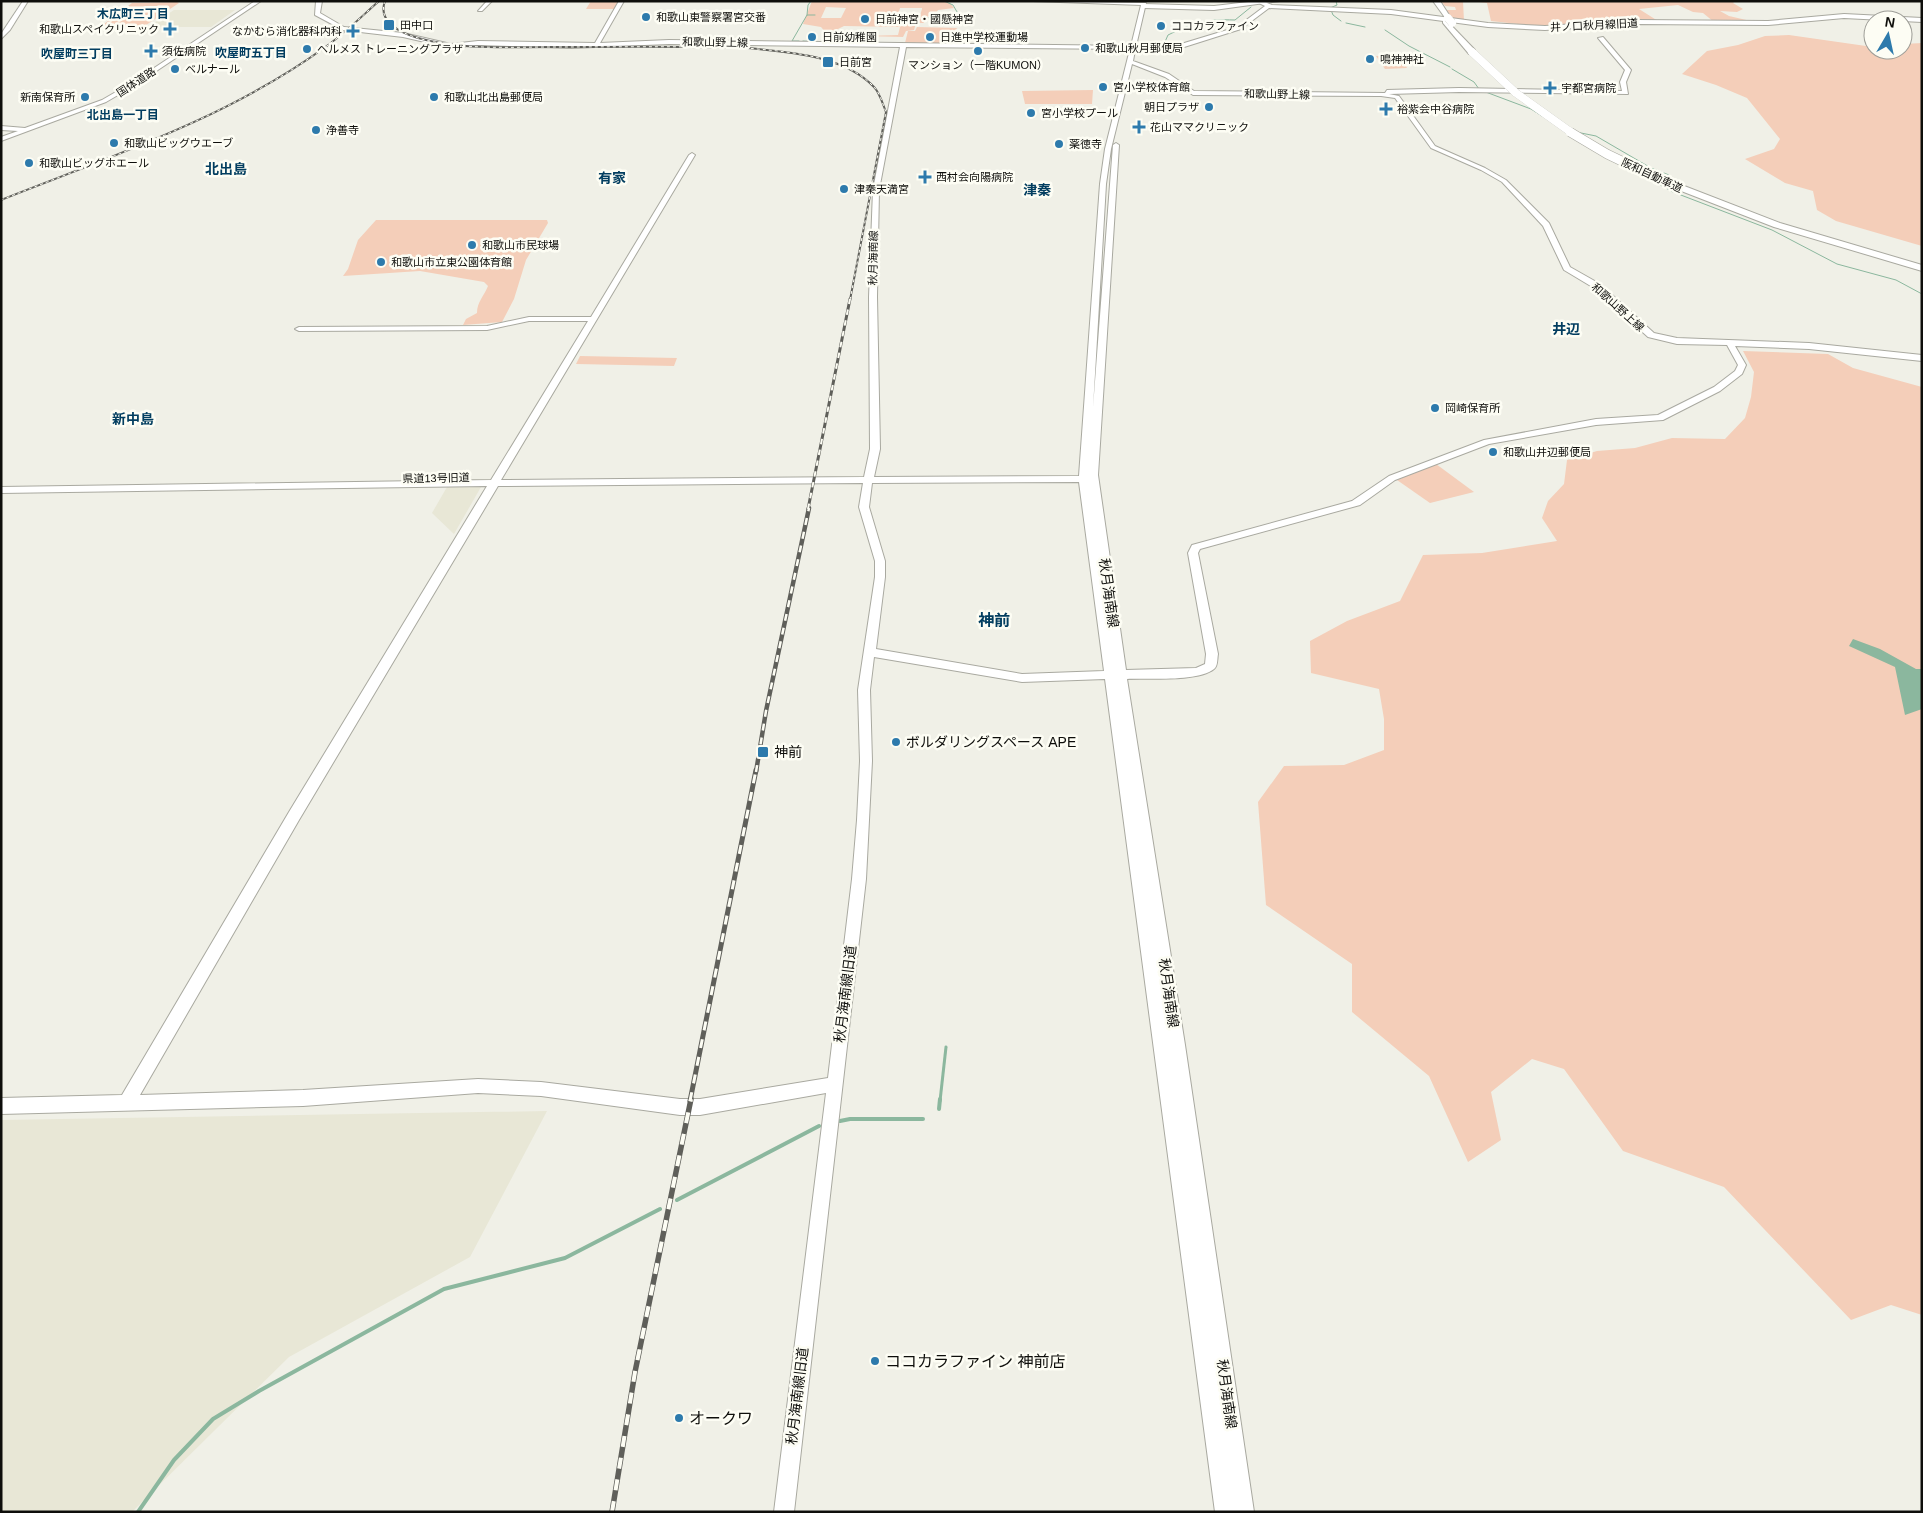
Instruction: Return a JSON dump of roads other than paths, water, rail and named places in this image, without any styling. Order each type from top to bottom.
[{"type":"highway","points":[[1147,5],[1214,8],[1277,1]]},
{"type":"highway","name":"阪和自動車道","points":[[1431,1],[1475,52],[1516,94],[1558,125],[1599,150],[1664,180],[1777,225],[1922,266]]},
{"type":"highway","name":"阪和自動車道","points":[[1436,1],[1446,20]]},
{"type":"street","points":[[1,37],[6,33],[19,8],[26,1]]},
{"type":"street","name":"国体道路","points":[[1,138],[79,109],[114,92],[252,1]]},
{"type":"street","name":"国体道路","points":[[26,129],[84,110],[120,92],[259,1]]},
{"type":"street","name":"和歌山野上線","points":[[319,1],[317,14],[343,28],[403,35],[451,46],[478,43],[571,46],[669,42],[903,46],[1181,46],[1239,28],[1264,3]]},
{"type":"street","points":[[490,1],[482,10],[495,1]]},
{"type":"street","points":[[597,44],[622,1]]},
{"type":"street","points":[[1035,1],[1147,5]]},
{"type":"street","points":[[1074,1],[1147,5]]},
{"type":"street","name":"井ノ口秋月線旧道","points":[[1264,3],[1391,12],[1488,25],[1545,28],[1645,22],[1768,23],[1844,16],[1922,20]]},
{"type":"street","points":[[1132,62],[1147,5]]},
{"type":"street","name":"和歌山野上線","points":[[1132,62],[1145,65],[1174,79],[1187,90],[1198,93],[1395,94],[1459,90],[1626,93],[1623,82],[1628,70],[1601,38]]},
{"type":"street","name":"秋月海南線","points":[[869,476],[874,449],[873,292],[876,190],[903,46]]},
{"type":"street","name":"秋月海南線","points":[[1132,62],[1116,148],[1087,475],[1116,675],[1225,1512]]},
{"type":"street","name":"和歌山野上線","points":[[1395,94],[1433,147],[1483,169],[1504,181],[1546,225],[1567,268],[1598,286],[1651,335],[1668,340],[1809,346],[1922,358]]},
{"type":"street","points":[[1,128],[26,129]]},
{"type":"street","points":[[126,1103],[294,816],[591,319],[692,156]]},
{"type":"street","points":[[299,329],[487,328],[530,319],[591,319]]},
{"type":"street","points":[[870,652],[1022,678],[1197,672],[1211,666],[1212,654],[1193,553],[1196,547],[1356,503],[1392,478],[1487,442],[1596,422],[1660,418],[1718,389],[1739,372],[1742,365],[1730,344]]},
{"type":"street","points":[[869,476],[1087,475]]},
{"type":"street","name":"県道13号旧道","points":[[1,485],[869,476]]},
{"type":"street","name":"秋月海南線旧道","points":[[784,1512],[835,1084],[864,820],[866,761],[864,692],[880,561],[864,507],[869,476]]},
{"type":"street","name":"県道13号旧道","points":[[1,490],[495,480]]},
{"type":"street","name":"秋月海南線","points":[[1116,675],[1177,1045],[1244,1512]]},
{"type":"street","points":[[1,1106],[304,1098],[478,1086],[541,1089],[680,1107],[700,1107],[835,1084]]},
{"type":"waterway","points":[[807,15],[808,5],[811,1]]},
{"type":"waterway","points":[[944,1],[953,5],[960,17]]},
{"type":"waterway","points":[[1330,8],[1337,5],[1336,1]]},
{"type":"waterway","points":[[1161,45],[1164,44],[1168,35],[1186,27],[1200,22],[1235,20],[1251,7]]},
{"type":"waterway","points":[[1331,10],[1333,15],[1341,21]]},
{"type":"waterway","points":[[799,41],[792,41],[807,15]]},
{"type":"waterway","points":[[807,15],[815,15]]},
{"type":"waterway","points":[[926,18],[946,17]]},
{"type":"waterway","points":[[1346,23],[1365,27]]},
{"type":"waterway","points":[[1385,30],[1409,46],[1450,67]]},
{"type":"waterway","points":[[803,41],[819,42]]},
{"type":"waterway","points":[[849,43],[862,43]]},
{"type":"waterway","points":[[1452,69],[1474,82],[1479,89]]},
{"type":"waterway","points":[[1483,91],[1531,109],[1542,116]]},
{"type":"waterway","points":[[1576,132],[1596,136],[1651,168],[1669,175],[1661,178]]},
{"type":"waterway","points":[[1656,180],[1655,182],[1673,192],[1772,230],[1837,264],[1896,280],[1922,294]]},
{"type":"waterway","points":[[940,1101],[946,1047]]},
{"type":"waterway","points":[[939,1109],[940,1099]]},
{"type":"waterway","points":[[840,1121],[850,1119],[923,1119]]},
{"type":"waterway","points":[[677,1200],[819,1126]]},
{"type":"waterway","points":[[138,1512],[174,1460],[213,1419],[259,1391],[444,1289],[565,1258],[660,1209]]},
{"type":"railway","points":[[1,200],[168,134],[248,95],[287,73],[324,48],[379,1]]},
{"type":"railway","points":[[385,1],[384,15],[392,26],[418,38],[434,42],[500,47],[747,48],[815,57],[847,68],[862,76],[874,87],[880,96],[886,112],[850,300]]},
{"type":"railway","points":[[808,509],[850,299]]},
{"type":"railway","points":[[756,772],[766,711],[809,508]]},
{"type":"railway","points":[[690,1101],[756,770]]},
{"type":"railway","points":[[612,1512],[635,1372],[691,1099]]},
{"type":"place","name":"和歌山東警察署宮交番","points":[[646,17]]},
{"type":"place","name":"日前神宮・國懸神宮","points":[[865,19]]},
{"type":"place","name":"田中口","points":[[389,25]]},
{"type":"place","name":"ココカラファイン","points":[[1161,26]]},
{"type":"place","name":"和歌山スペイクリニック","points":[[170,29]]},
{"type":"place","name":"なかむら消化器科内科","points":[[353,31]]},
{"type":"place","name":"日前幼稚園","points":[[812,37]]},
{"type":"place","name":"日進中学校運動場","points":[[930,37]]},
{"type":"place","name":"和歌山秋月郵便局","points":[[1085,48]]},
{"type":"place","name":"ヘルメス トレーニングプラザ","points":[[307,49]]},
{"type":"place","name":"須佐病院","points":[[151,51]]},
{"type":"place","name":"マンション（一階KUMON）","points":[[978,51]]},
{"type":"place","name":"鳴神神社","points":[[1370,59]]},
{"type":"place","name":"日前宮","points":[[828,62]]},
{"type":"place","name":"ベルナール","points":[[175,69]]},
{"type":"place","name":"宮小学校体育館","points":[[1103,87]]},
{"type":"place","name":"宇都宮病院","points":[[1550,88]]},
{"type":"place","name":"新南保育所","points":[[85,97]]},
{"type":"place","name":"和歌山北出島郵便局","points":[[434,97]]},
{"type":"place","name":"朝日プラザ","points":[[1209,107]]},
{"type":"place","name":"裕紫会中谷病院","points":[[1386,109]]},
{"type":"place","name":"宮小学校プール","points":[[1031,113]]},
{"type":"place","name":"花山ママクリニック","points":[[1139,127]]},
{"type":"place","name":"浄善寺","points":[[316,130]]},
{"type":"place","name":"和歌山ビッグウエーブ","points":[[114,143]]},
{"type":"place","name":"薬徳寺","points":[[1059,144]]},
{"type":"place","name":"和歌山ビッグホエール","points":[[29,163]]},
{"type":"place","name":"西村会向陽病院","points":[[925,177]]},
{"type":"place","name":"津秦天満宮","points":[[844,189]]},
{"type":"place","name":"和歌山市民球場","points":[[472,245]]},
{"type":"place","name":"和歌山市立東公園体育館","points":[[381,262]]},
{"type":"place","name":"岡崎保育所","points":[[1435,408]]},
{"type":"place","name":"和歌山井辺郵便局","points":[[1493,452]]},
{"type":"place","name":"ボルダリングスペース APE","points":[[896,742]]},
{"type":"place","name":"神前","points":[[763,752]]},
{"type":"place","name":"ココカラファイン 神前店","points":[[875,1361]]},
{"type":"place","name":"オークワ","points":[[679,1418]]},
{"type":"district","name":"木広町三丁目","points":[[133,14]]},
{"type":"district","name":"吹屋町五丁目","points":[[251,53]]},
{"type":"district","name":"吹屋町三丁目","points":[[77,54]]},
{"type":"district","name":"北出島一丁目","points":[[123,115]]},
{"type":"district","name":"北出島","points":[[226,169]]},
{"type":"district","name":"有家","points":[[612,178]]},
{"type":"district","name":"津秦","points":[[1037,190]]},
{"type":"district","name":"井辺","points":[[1566,329]]},
{"type":"district","name":"新中島","points":[[133,419]]},
{"type":"district","name":"神前","points":[[994,620]]}]
